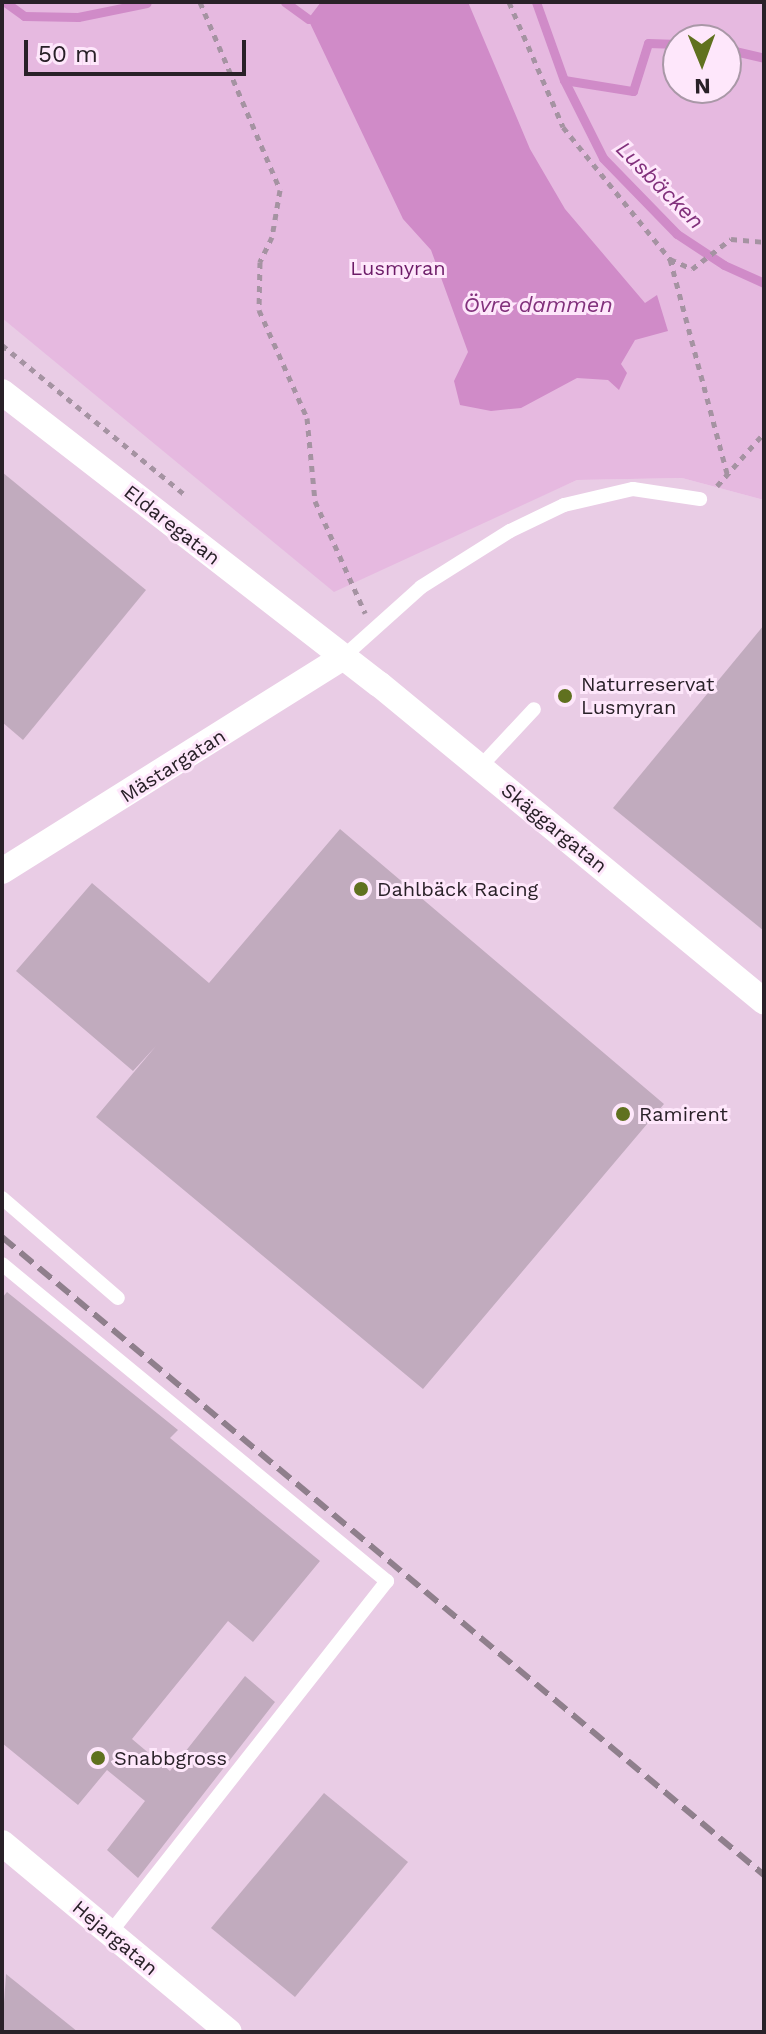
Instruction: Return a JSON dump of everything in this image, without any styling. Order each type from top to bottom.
[{"type":"street","name":"Eldaregatan","points":[[2,392],[342,658]]},
{"type":"street","name":"Skäggargatan","points":[[342,658],[480,767],[764,1001]]},
{"type":"street","name":"Mästargatan","points":[[2,871],[342,658]]},
{"type":"street","name":"Hejargatan","points":[[2,1843],[229,2032]]},
{"type":"lane","points":[[342,658],[421,587],[510,531],[564,505],[633,489],[700,499]]},
{"type":"lane","points":[[480,767],[534,709]]},
{"type":"lane","points":[[2,1198],[118,1298]]},
{"type":"lane","points":[[2,1264],[387,1581],[110,1933]]},
{"type":"path","points":[[200,2],[280,190],[272,237],[260,262],[259,310],[307,418],[315,501],[337,559],[373,628]]},
{"type":"path","points":[[509,2],[563,127],[670,259],[728,477],[764,433]]},
{"type":"path","points":[[670,259],[692,269],[706,262],[731,239],[764,242]]},
{"type":"path","points":[[2,345],[186,496]]},
{"type":"shaded area","points":[[2,306],[363,575],[577,480],[682,478],[764,500],[764,2032],[2,2032]]},
{"type":"green space","name":"Lusmyran","points":[[2,2],[764,2],[764,500],[682,478],[577,480],[334,592],[2,318]]},
{"type":"water","name":"Övre dammen","points":[[321,2],[468,2],[530,149],[565,209],[645,303],[657,295],[668,331],[635,340],[621,364],[627,373],[619,390],[608,380],[577,378],[521,408],[491,411],[460,405],[454,381],[468,352],[431,250],[403,219],[308,19]]},
{"type":"building","points":[[2,472],[146,590],[23,740],[2,722]]},
{"type":"building","points":[[764,625],[764,931],[613,808]]},
{"type":"building","points":[[340,829],[664,1104],[423,1389],[96,1117],[156,1046],[133,1071],[16,971],[92,883],[209,983]]},
{"type":"building","points":[[7,1292],[178,1430],[170,1438],[320,1561],[253,1642],[228,1621],[132,1739],[170,1771],[245,1676],[275,1702],[138,1878],[107,1850],[145,1801],[107,1770],[78,1805],[2,1743],[2,1298]]},
{"type":"building","points":[[324,1793],[408,1862],[295,1997],[211,1928]]},
{"type":"building","points":[[6,1974],[78,2032],[2,2032]]},
{"type":"waterway","points":[[5,2],[24,16],[78,17],[147,3]]},
{"type":"waterway","points":[[285,2],[308,19]]},
{"type":"waterway","name":"Lusbäcken","points":[[536,2],[564,80],[633,91],[648,43],[662,43]]},
{"type":"waterway","name":"Lusbäcken","points":[[742,53],[764,58]]},
{"type":"waterway","name":"Lusbäcken","points":[[564,80],[603,158],[677,234],[724,265],[764,283]]},
{"type":"railway","points":[[2,1237],[764,1875]]},
{"type":"place","name":"Naturreservat Lusmyran","points":[[565,696]]},
{"type":"place","name":"Dahlbäck Racing","points":[[361,889]]},
{"type":"place","name":"Ramirent","points":[[623,1114]]},
{"type":"place","name":"Snabbgross","points":[[98,1758]]}]
